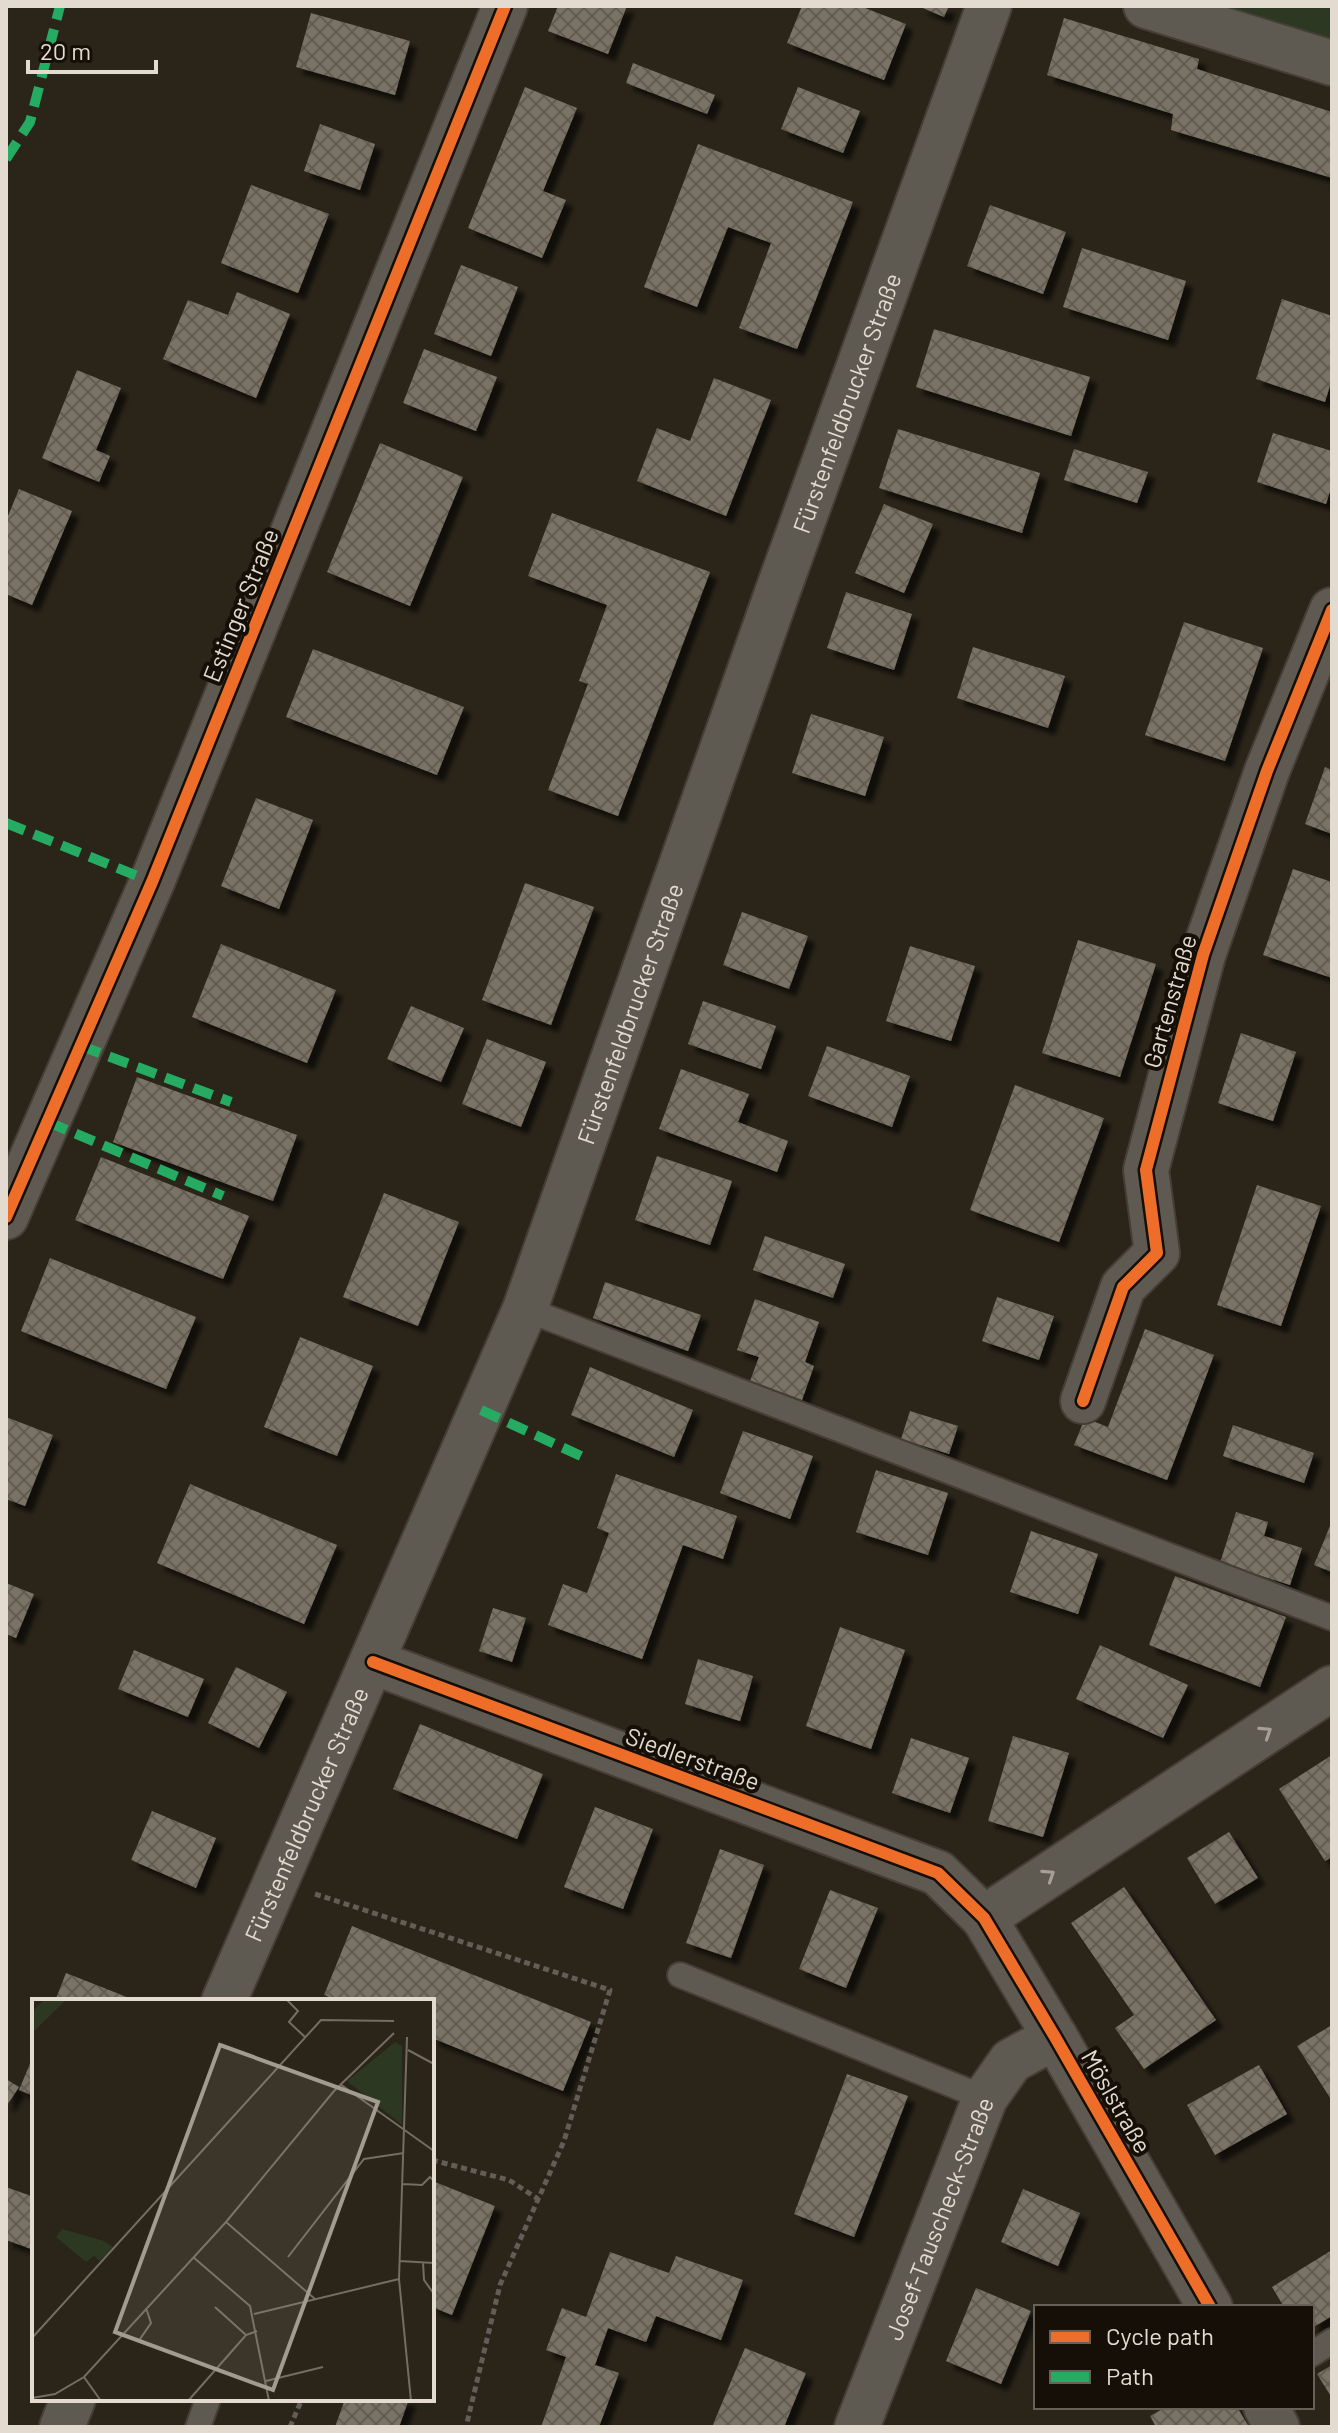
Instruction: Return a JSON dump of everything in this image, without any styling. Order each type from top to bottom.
[{"type":"street","name":"Estinger Straße","points":[[6,1217],[152,882],[505,6]]},
{"type":"street","name":"Fürstenfeldbrucker Straße","points":[[225,1999],[525,1309],[777,593],[989,6]]},
{"type":"street","points":[[1146,6],[1332,63]]},
{"type":"street","name":"Gartenstraße","points":[[1083,1401],[1123,1287],[1157,1253],[1146,1170],[1199,971],[1267,771],[1332,610]]},
{"type":"street","name":"Siedlerstraße","points":[[373,1662],[938,1873],[984,1918]]},
{"type":"street","points":[[984,1918],[1332,1688]]},
{"type":"street","name":"Möslstraße","points":[[984,1918],[1209,2305]]},
{"type":"street","name":"Josef-Tauscheck-Straße","points":[[857,2427],[985,2098],[1011,2061],[1055,2037]]},
{"type":"street","points":[[62,2427],[72,2401]]},
{"type":"street","points":[[1267,2409],[1277,2427]]},
{"type":"lane","points":[[525,1309],[1332,1618]]},
{"type":"lane","points":[[680,1975],[985,2098]]},
{"type":"lane","points":[[1314,2353],[1332,2341]]},
{"type":"lane","points":[[198,2427],[207,2401]]},
{"type":"path","points":[[276,1882],[610,1990],[564,2141],[500,2285],[466,2427]]},
{"type":"path","points":[[434,2161],[509,2180],[538,2199]]},
{"type":"path","points":[[290,2427],[301,2401]]},
{"type":"green space","points":[[1203,6],[1332,6],[1332,43]]},
{"type":"building","points":[[558,6],[627,6],[608,54],[548,31]]},
{"type":"building","points":[[802,6],[860,6],[906,24],[884,80],[787,43]]},
{"type":"building","points":[[918,6],[949,6],[944,17]]},
{"type":"building","points":[[311,13],[410,41],[395,95],[296,67]]},
{"type":"building","points":[[1064,18],[1199,59],[1197,69],[1332,112],[1332,178],[1171,130],[1173,114],[1047,75]]},
{"type":"building","points":[[633,63],[715,95],[707,114],[626,83]]},
{"type":"building","points":[[525,87],[577,108],[543,191],[566,200],[542,258],[468,228]]},
{"type":"building","points":[[798,87],[860,111],[843,153],[781,129]]},
{"type":"building","points":[[320,124],[375,144],[360,190],[304,171]]},
{"type":"building","points":[[698,144],[853,202],[797,349],[739,328],[771,243],[728,227],[697,307],[644,287]]},
{"type":"building","points":[[251,185],[329,214],[298,293],[221,263]]},
{"type":"building","points":[[990,205],[1066,232],[1043,294],[967,266]]},
{"type":"building","points":[[1082,248],[1186,281],[1168,340],[1063,307]]},
{"type":"building","points":[[461,265],[518,287],[491,356],[434,334]]},
{"type":"building","points":[[237,292],[290,314],[256,398],[163,359],[188,300],[228,315]]},
{"type":"building","points":[[1282,299],[1332,316],[1332,379],[1325,402],[1256,379]]},
{"type":"building","points":[[934,329],[1090,377],[1071,436],[916,387]]},
{"type":"building","points":[[424,349],[497,377],[476,431],[403,403]]},
{"type":"building","points":[[77,370],[121,388],[96,450],[110,456],[99,482],[42,458]]},
{"type":"building","points":[[714,378],[771,400],[726,516],[637,481],[657,428],[690,441]]},
{"type":"building","points":[[898,429],[1040,473],[1022,533],[879,488]]},
{"type":"building","points":[[1273,433],[1332,451],[1332,485],[1326,504],[1257,482]]},
{"type":"building","points":[[380,443],[463,477],[410,606],[327,572]]},
{"type":"building","points":[[1074,449],[1148,472],[1137,503],[1064,480]]},
{"type":"building","points":[[19,489],[72,511],[32,605],[6,594],[6,521]]},
{"type":"building","points":[[884,504],[933,524],[904,593],[855,573]]},
{"type":"building","points":[[552,513],[710,572],[618,816],[548,790],[588,684],[579,681],[607,605],[528,576]]},
{"type":"building","points":[[846,592],[912,614],[894,670],[827,648]]},
{"type":"building","points":[[1184,622],[1263,648],[1225,761],[1145,735]]},
{"type":"building","points":[[973,647],[1065,676],[1048,728],[957,698]]},
{"type":"building","points":[[313,649],[464,707],[437,775],[286,717]]},
{"type":"building","points":[[811,714],[884,737],[865,796],[792,773]]},
{"type":"building","points":[[1325,767],[1332,770],[1332,834],[1305,824]]},
{"type":"building","points":[[256,798],[313,820],[279,909],[221,886]]},
{"type":"building","points":[[1293,869],[1332,882],[1332,978],[1263,955]]},
{"type":"building","points":[[525,883],[594,907],[551,1025],[482,1000]]},
{"type":"building","points":[[742,912],[808,936],[789,989],[723,965]]},
{"type":"building","points":[[1078,940],[1156,964],[1120,1077],[1042,1053]]},
{"type":"building","points":[[221,944],[336,990],[307,1063],[192,1017]]},
{"type":"building","points":[[910,946],[975,966],[951,1041],[886,1021]]},
{"type":"building","points":[[703,1001],[776,1026],[761,1069],[688,1044]]},
{"type":"building","points":[[411,1006],[464,1028],[441,1082],[387,1059]]},
{"type":"building","points":[[1241,1033],[1296,1052],[1273,1121],[1218,1103]]},
{"type":"building","points":[[487,1039],[546,1062],[521,1127],[462,1104]]},
{"type":"building","points":[[827,1046],[910,1076],[892,1127],[808,1096]]},
{"type":"building","points":[[681,1069],[749,1094],[738,1122],[788,1141],[777,1172],[659,1129]]},
{"type":"building","points":[[137,1077],[297,1135],[273,1201],[113,1142]]},
{"type":"building","points":[[1015,1085],[1104,1118],[1059,1242],[970,1210]]},
{"type":"building","points":[[657,1156],[732,1181],[710,1245],[635,1220]]},
{"type":"building","points":[[101,1157],[249,1216],[223,1279],[75,1220]]},
{"type":"building","points":[[1257,1185],[1321,1206],[1281,1326],[1217,1305]]},
{"type":"building","points":[[384,1193],[459,1222],[418,1326],[343,1297]]},
{"type":"building","points":[[765,1236],[845,1264],[833,1298],[753,1270]]},
{"type":"building","points":[[50,1258],[196,1317],[166,1389],[21,1331]]},
{"type":"building","points":[[605,1282],[701,1315],[688,1351],[593,1318]]},
{"type":"building","points":[[997,1297],[1054,1316],[1039,1360],[982,1341]]},
{"type":"building","points":[[755,1299],[819,1322],[805,1362],[814,1366],[802,1400],[750,1381],[759,1357],[737,1350]]},
{"type":"building","points":[[1145,1329],[1214,1355],[1167,1480],[1074,1445],[1085,1418],[1108,1427]]},
{"type":"building","points":[[300,1337],[373,1366],[337,1456],[264,1427]]},
{"type":"building","points":[[590,1367],[693,1410],[674,1457],[571,1415]]},
{"type":"building","points":[[910,1411],[958,1426],[949,1454],[901,1439]]},
{"type":"building","points":[[6,1417],[53,1435],[25,1506],[6,1499]]},
{"type":"building","points":[[1233,1425],[1314,1453],[1304,1483],[1223,1456]]},
{"type":"building","points":[[743,1431],[813,1456],[790,1519],[720,1493]]},
{"type":"building","points":[[876,1470],[948,1493],[928,1555],[856,1532]]},
{"type":"building","points":[[616,1474],[737,1516],[723,1559],[683,1545],[642,1659],[548,1625],[563,1584],[587,1593],[609,1533],[597,1528]]},
{"type":"building","points":[[190,1484],[337,1545],[304,1624],[157,1563]]},
{"type":"building","points":[[1236,1512],[1268,1522],[1264,1536],[1302,1548],[1290,1585],[1220,1563]]},
{"type":"building","points":[[1332,1521],[1332,1572],[1314,1565]]},
{"type":"building","points":[[1031,1531],[1098,1554],[1078,1614],[1010,1592]]},
{"type":"building","points":[[1175,1576],[1286,1617],[1260,1687],[1149,1645]]},
{"type":"building","points":[[6,1583],[34,1594],[16,1638],[6,1634]]},
{"type":"building","points":[[493,1608],[526,1618],[512,1662],[479,1651]]},
{"type":"building","points":[[840,1627],[905,1650],[871,1749],[806,1726]]},
{"type":"building","points":[[1100,1645],[1188,1685],[1163,1738],[1076,1699]]},
{"type":"building","points":[[134,1650],[204,1679],[188,1717],[118,1689]]},
{"type":"building","points":[[698,1659],[753,1676],[740,1721],[685,1704]]},
{"type":"building","points":[[236,1667],[287,1692],[259,1748],[208,1723]]},
{"type":"building","points":[[420,1724],[543,1774],[517,1839],[393,1789]]},
{"type":"building","points":[[1013,1736],[1069,1753],[1043,1837],[988,1821]]},
{"type":"building","points":[[911,1738],[969,1758],[950,1813],[892,1793]]},
{"type":"building","points":[[1332,1755],[1332,1857],[1325,1861],[1279,1789]]},
{"type":"building","points":[[595,1807],[653,1829],[623,1909],[564,1887]]},
{"type":"building","points":[[152,1811],[216,1838],[196,1888],[131,1860]]},
{"type":"building","points":[[1229,1832],[1258,1878],[1215,1904],[1187,1858]]},
{"type":"building","points":[[720,1849],[764,1865],[731,1958],[686,1943]]},
{"type":"building","points":[[1124,1887],[1216,2020],[1144,2069],[1115,2028],[1134,2015],[1071,1923]]},
{"type":"building","points":[[830,1890],[878,1908],[846,1988],[799,1969]]},
{"type":"building","points":[[352,1926],[591,2022],[563,2091],[434,2039],[434,1999],[334,1999],[324,1995]]},
{"type":"building","points":[[66,1973],[132,1999],[56,1999]]},
{"type":"building","points":[[1332,2025],[1332,2101],[1297,2046]]},
{"type":"building","points":[[32,2059],[32,2095],[19,2090]]},
{"type":"building","points":[[1259,2065],[1287,2114],[1215,2155],[1187,2105]]},
{"type":"building","points":[[847,2074],[908,2096],[854,2237],[794,2214]]},
{"type":"building","points":[[6,2079],[19,2087],[6,2107]]},
{"type":"building","points":[[435,2182],[495,2206],[452,2315],[434,2308]]},
{"type":"building","points":[[6,2187],[32,2196],[32,2249],[6,2240]]},
{"type":"building","points":[[1023,2189],[1080,2213],[1058,2266],[1001,2242]]},
{"type":"building","points":[[1332,2250],[1332,2316],[1314,2327],[1314,2305],[1283,2305],[1272,2287]]},
{"type":"building","points":[[610,2252],[669,2273],[676,2256],[743,2280],[721,2340],[656,2316],[646,2342],[608,2328],[595,2365],[619,2373],[599,2427],[541,2427],[566,2357],[546,2350],[562,2308],[586,2317]]},
{"type":"building","points":[[976,2288],[1031,2311],[1001,2384],[946,2361]]},
{"type":"building","points":[[745,2348],[806,2373],[784,2427],[712,2427]]},
{"type":"building","points":[[1332,2365],[1332,2398],[1317,2374]]},
{"type":"building","points":[[344,2401],[408,2401],[399,2427],[335,2427]]},
{"type":"building","points":[[1162,2409],[1238,2409],[1249,2427],[1156,2427],[1150,2416]]},
{"type":"marked path","points":[[6,159],[30,122],[60,6]]},
{"type":"marked path","points":[[6,823],[152,882]]},
{"type":"marked path","points":[[81,1046],[231,1102]]},
{"type":"marked path","points":[[48,1122],[223,1196]]},
{"type":"marked path","points":[[481,1410],[581,1456]]},
{"type":"cycle path","points":[[6,1217],[152,882],[505,6]]},
{"type":"cycle path","points":[[1083,1401],[1123,1287],[1157,1253],[1146,1170],[1203,955],[1267,771],[1332,610]]},
{"type":"cycle path","points":[[373,1662],[938,1873],[984,1918],[1209,2305]]}]
